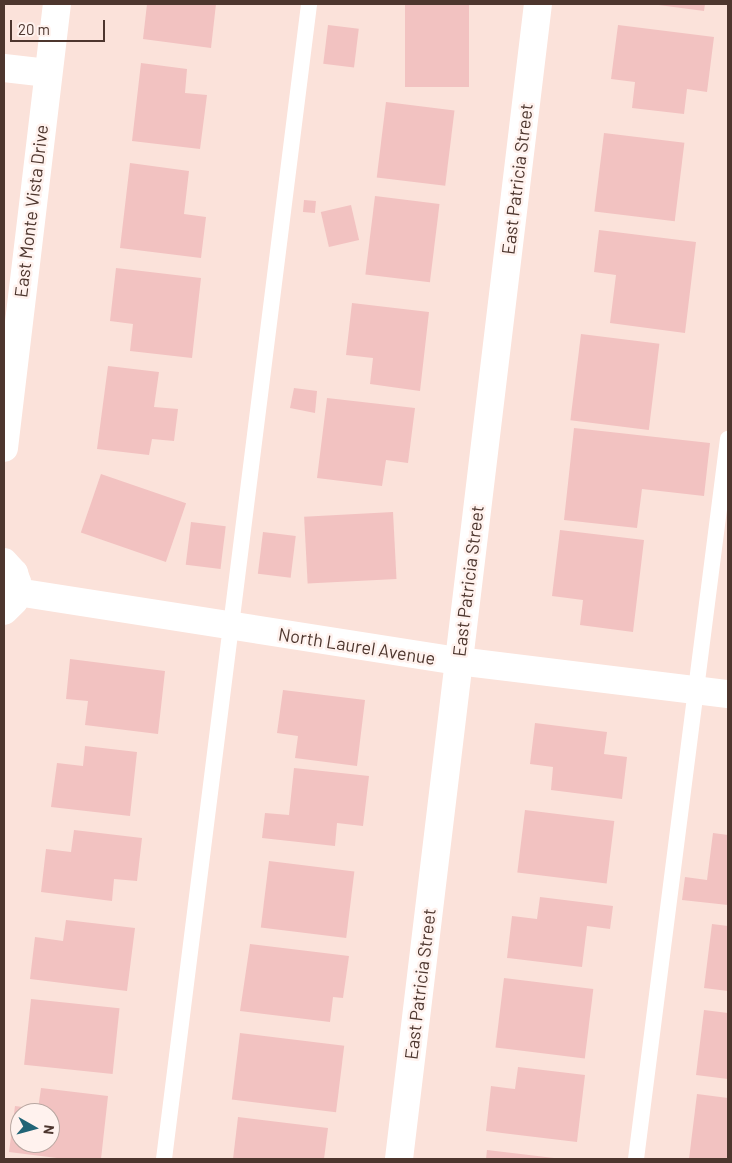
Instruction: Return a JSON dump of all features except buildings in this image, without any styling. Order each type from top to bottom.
[{"type":"street","name":"East Monte Vista Drive","points":[[4,448],[10,328],[57,4]]},
{"type":"street","name":"East Patricia Street","points":[[399,1159],[538,4]]},
{"type":"street","points":[[4,68],[48,73]]},
{"type":"street","points":[[4,562],[14,572],[10,601]]},
{"type":"street","name":"North Laurel Avenue","points":[[10,601],[230,626],[458,661],[728,694]]},
{"type":"lane","points":[[164,1159],[309,4]]},
{"type":"lane","points":[[636,1159],[728,439]]}]
